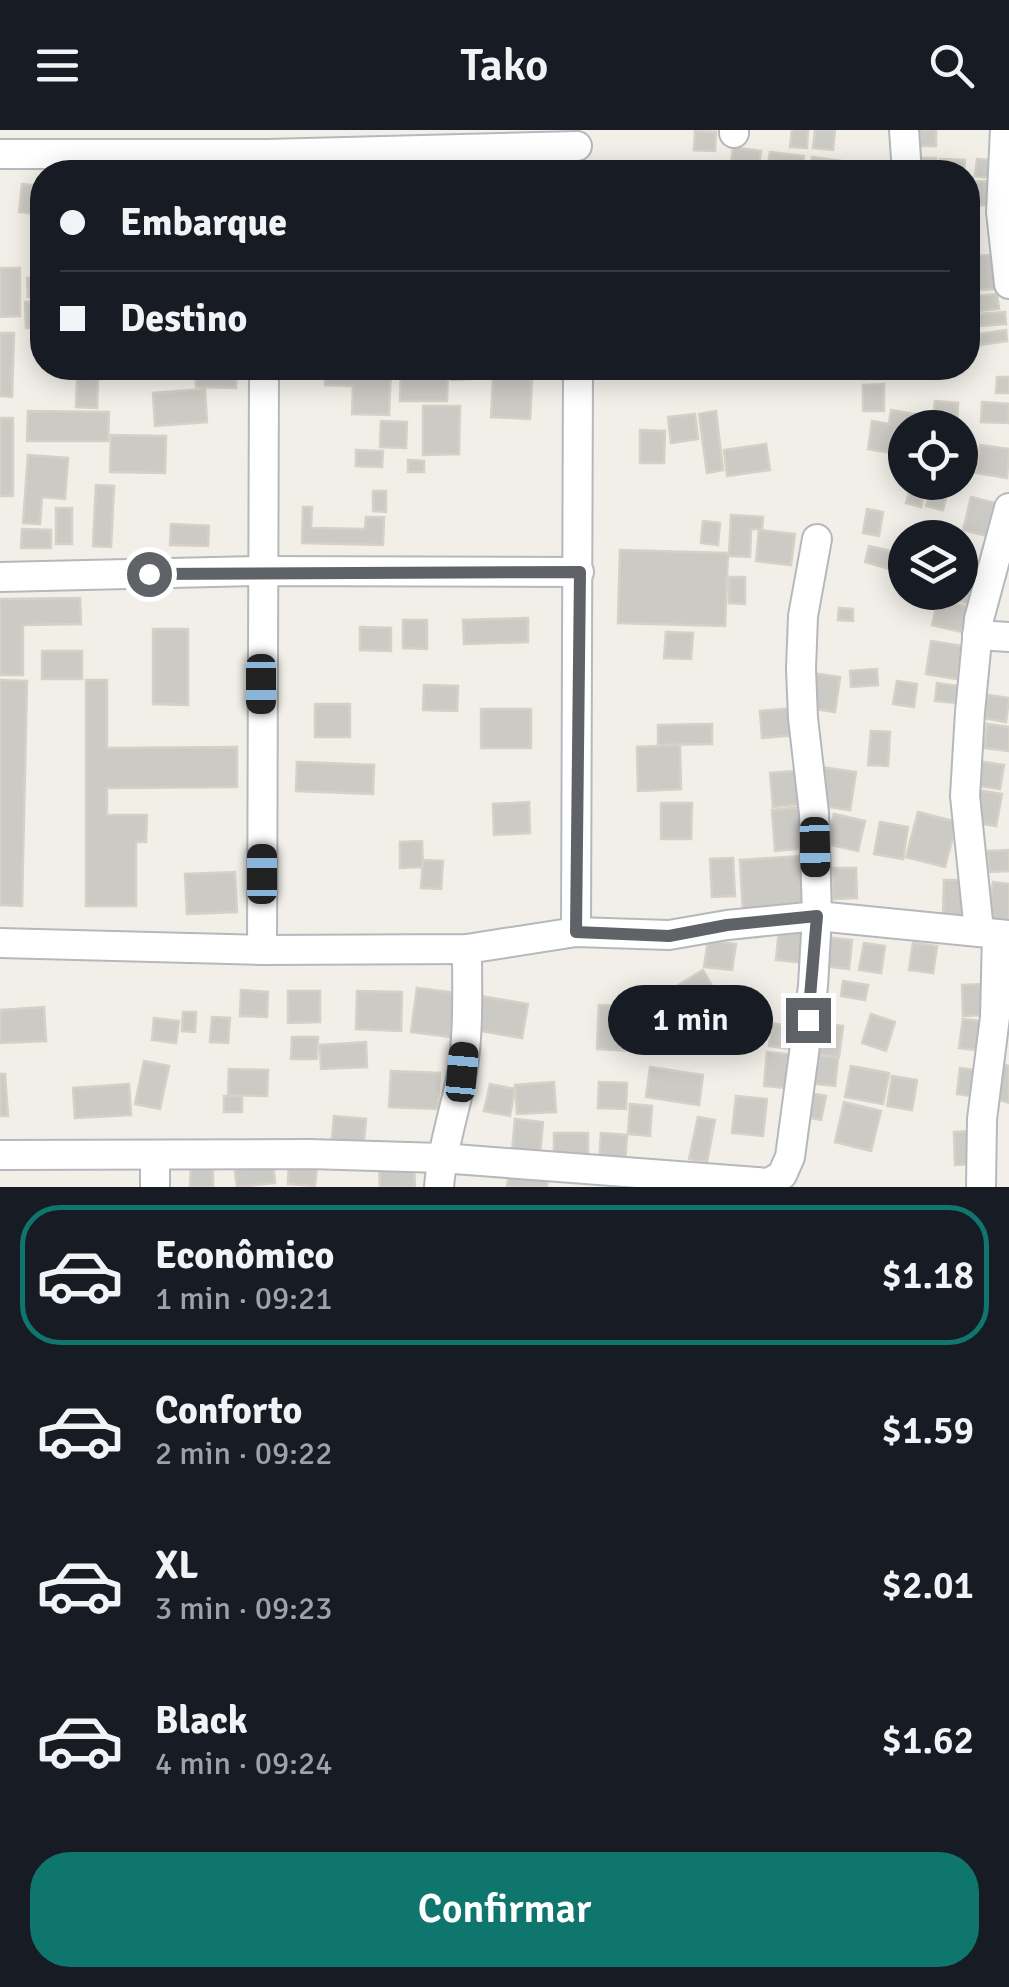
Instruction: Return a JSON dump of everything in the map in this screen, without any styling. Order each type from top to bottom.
[{"type":"street","points":[[904,130],[906,160]]},
{"type":"street","points":[[1005,130],[1001,212],[1009,284]]},
{"type":"street","points":[[0,154],[577,150]]},
{"type":"street","points":[[262,950],[264,380]]},
{"type":"street","points":[[576,932],[578,380]]},
{"type":"street","points":[[981,1187],[982,1119],[994,1017],[995,933],[966,796],[977,635],[1009,508]]},
{"type":"street","points":[[0,1155],[308,1154],[441,1158],[770,1183],[782,1174],[790,1157],[817,916],[814,813],[801,669],[803,616],[817,539]]},
{"type":"street","points":[[0,577],[261,571],[580,572]]},
{"type":"street","points":[[977,635],[1009,637]]},
{"type":"street","points":[[0,942],[262,950],[467,948],[576,932],[669,936],[727,925],[817,916],[995,933]]},
{"type":"street","points":[[440,1187],[441,1158],[462,1072],[467,948]]},
{"type":"street","points":[[155,1156],[155,1187]]},
{"type":"building","points":[[792,130],[808,130],[807,148],[790,147]]},
{"type":"building","points":[[815,130],[835,130],[833,150],[813,148]]},
{"type":"building","points":[[908,130],[936,130],[936,146],[908,146]]},
{"type":"building","points":[[695,131],[716,132],[715,151],[694,150]]},
{"type":"building","points":[[733,147],[761,151],[760,160],[731,160]]},
{"type":"building","points":[[770,152],[804,156],[804,160],[769,160]]},
{"type":"building","points":[[977,159],[991,160],[990,178],[980,177],[980,160]]},
{"type":"building","points":[[980,181],[990,181],[990,205],[980,205]]},
{"type":"building","points":[[22,184],[30,185],[30,213],[19,212]]},
{"type":"building","points":[[996,255],[997,289],[980,290],[980,256]]},
{"type":"building","points":[[0,268],[20,268],[20,316],[0,317]]},
{"type":"building","points":[[997,294],[999,309],[980,311],[980,296]]},
{"type":"building","points":[[25,302],[30,302],[30,328],[26,328]]},
{"type":"building","points":[[1005,312],[1006,324],[980,326],[980,314]]},
{"type":"building","points":[[1006,330],[1007,341],[980,345],[980,334]]},
{"type":"building","points":[[0,333],[14,333],[12,397],[0,396]]},
{"type":"building","points":[[997,377],[1009,377],[1009,393],[996,393]]},
{"type":"building","points":[[77,380],[98,380],[97,408],[76,407]]},
{"type":"building","points":[[196,380],[236,380],[236,388],[196,387]]},
{"type":"building","points":[[325,380],[390,380],[389,415],[352,414],[353,386],[325,385]]},
{"type":"building","points":[[401,380],[448,380],[447,401],[400,401]]},
{"type":"building","points":[[493,380],[532,380],[530,419],[491,417]]},
{"type":"building","points":[[884,384],[884,411],[863,411],[863,385]]},
{"type":"building","points":[[205,389],[207,422],[155,426],[153,393]]},
{"type":"building","points":[[935,401],[958,403],[958,410],[934,410]]},
{"type":"building","points":[[982,402],[1009,404],[1008,423],[981,422]]},
{"type":"building","points":[[423,406],[460,406],[459,454],[423,455]]},
{"type":"building","points":[[28,411],[109,412],[108,441],[27,441]]},
{"type":"building","points":[[716,411],[723,470],[707,473],[699,414]]},
{"type":"building","points":[[695,414],[698,439],[671,443],[668,417]]},
{"type":"building","points":[[0,418],[13,418],[13,496],[0,496]]},
{"type":"building","points":[[381,421],[407,422],[406,448],[380,447]]},
{"type":"building","points":[[872,421],[888,424],[888,452],[868,449]]},
{"type":"building","points":[[640,430],[665,431],[664,463],[640,463]]},
{"type":"building","points":[[111,435],[166,436],[165,473],[110,472]]},
{"type":"building","points":[[766,444],[770,470],[727,476],[724,450]]},
{"type":"building","points":[[980,445],[1009,449],[1007,478],[978,473]]},
{"type":"building","points":[[356,450],[383,451],[382,467],[356,466]]},
{"type":"building","points":[[28,455],[68,458],[65,499],[42,497],[40,524],[23,523]]},
{"type":"building","points":[[408,460],[424,461],[424,472],[408,472]]},
{"type":"building","points":[[96,485],[114,486],[111,547],[93,546]]},
{"type":"building","points":[[373,491],[386,491],[386,512],[373,511]]},
{"type":"building","points":[[907,500],[923,500],[921,507],[906,503]]},
{"type":"building","points":[[928,500],[946,500],[943,510],[926,506]]},
{"type":"building","points":[[970,500],[999,504],[991,537],[978,534],[978,520],[965,520]]},
{"type":"building","points":[[303,507],[312,507],[311,528],[365,529],[366,517],[384,517],[383,545],[302,543]]},
{"type":"building","points":[[56,508],[72,508],[72,544],[56,544]]},
{"type":"building","points":[[867,509],[883,512],[879,536],[863,533]]},
{"type":"building","points":[[731,515],[763,517],[762,529],[751,529],[750,557],[729,556]]},
{"type":"building","points":[[703,521],[720,523],[718,545],[701,543]]},
{"type":"building","points":[[171,524],[209,526],[208,546],[170,545]]},
{"type":"building","points":[[22,529],[51,530],[51,548],[21,548]]},
{"type":"building","points":[[759,530],[795,534],[791,565],[756,561]]},
{"type":"building","points":[[869,546],[888,551],[888,569],[865,562]]},
{"type":"building","points":[[620,550],[728,553],[725,626],[618,623]]},
{"type":"building","points":[[729,577],[745,577],[745,604],[729,603]]},
{"type":"building","points":[[80,598],[81,624],[23,625],[23,675],[0,675],[0,599]]},
{"type":"building","points":[[839,608],[853,609],[853,621],[838,620]]},
{"type":"building","points":[[935,610],[967,610],[962,632],[932,625]]},
{"type":"building","points":[[528,618],[528,642],[464,644],[463,620]]},
{"type":"building","points":[[403,620],[427,620],[427,649],[403,648]]},
{"type":"building","points":[[360,627],[391,628],[391,651],[360,650]]},
{"type":"building","points":[[153,629],[188,629],[188,705],[153,704]]},
{"type":"building","points":[[666,632],[693,633],[691,659],[664,658]]},
{"type":"building","points":[[931,641],[962,646],[957,679],[926,674]]},
{"type":"building","points":[[42,651],[82,651],[82,679],[42,679]]},
{"type":"building","points":[[877,669],[878,685],[851,687],[850,671]]},
{"type":"building","points":[[812,673],[840,677],[835,712],[808,708]]},
{"type":"building","points":[[0,680],[27,681],[22,906],[0,905]]},
{"type":"building","points":[[86,680],[107,680],[107,748],[237,747],[237,787],[107,788],[107,815],[147,815],[146,842],[136,842],[136,906],[86,906]]},
{"type":"building","points":[[897,681],[917,684],[914,707],[893,704]]},
{"type":"building","points":[[937,683],[958,686],[955,703],[935,701]]},
{"type":"building","points":[[424,685],[458,686],[457,711],[423,710]]},
{"type":"building","points":[[982,694],[1009,698],[1006,722],[978,717]]},
{"type":"building","points":[[315,704],[350,704],[350,737],[315,737]]},
{"type":"building","points":[[795,708],[797,735],[762,738],[760,711]]},
{"type":"building","points":[[481,709],[531,709],[531,748],[481,748]]},
{"type":"building","points":[[712,724],[712,744],[658,745],[658,725]]},
{"type":"building","points":[[987,724],[1009,727],[1009,751],[984,748]]},
{"type":"building","points":[[871,731],[890,732],[888,766],[868,765]]},
{"type":"building","points":[[680,745],[681,789],[638,791],[637,747]]},
{"type":"building","points":[[978,761],[1004,765],[1000,789],[973,785]]},
{"type":"building","points":[[297,762],[374,765],[373,794],[296,791]]},
{"type":"building","points":[[821,767],[856,772],[850,810],[816,805]]},
{"type":"building","points":[[805,770],[807,804],[773,807],[770,773]]},
{"type":"building","points":[[978,790],[1002,794],[996,826],[972,822]]},
{"type":"building","points":[[529,802],[530,833],[494,835],[493,804]]},
{"type":"building","points":[[661,803],[692,803],[691,839],[661,839]]},
{"type":"building","points":[[805,807],[808,848],[775,851],[772,810]]},
{"type":"building","points":[[918,812],[957,822],[945,867],[906,857]]},
{"type":"building","points":[[834,814],[865,821],[858,851],[827,844]]},
{"type":"building","points":[[880,822],[908,827],[903,859],[874,854]]},
{"type":"building","points":[[422,841],[423,867],[400,868],[400,842]]},
{"type":"building","points":[[1009,850],[1009,871],[989,872],[988,851]]},
{"type":"building","points":[[803,856],[806,908],[743,912],[740,860]]},
{"type":"building","points":[[733,858],[735,896],[712,897],[710,859]]},
{"type":"building","points":[[423,860],[443,861],[441,889],[421,888]]},
{"type":"building","points":[[832,868],[856,868],[857,898],[833,899]]},
{"type":"building","points":[[235,872],[237,912],[187,914],[185,874]]},
{"type":"building","points":[[944,880],[968,880],[967,916],[943,916]]},
{"type":"building","points":[[993,882],[1009,884],[1009,927],[987,924]]},
{"type":"building","points":[[779,929],[809,932],[806,963],[776,960]]},
{"type":"building","points":[[825,937],[852,940],[849,969],[822,966]]},
{"type":"building","points":[[708,940],[736,944],[732,970],[704,967]]},
{"type":"building","points":[[864,943],[885,946],[881,973],[859,970]]},
{"type":"building","points":[[913,943],[937,946],[933,973],[909,970]]},
{"type":"building","points":[[703,970],[718,996],[685,1016],[669,991]]},
{"type":"building","points":[[843,981],[868,985],[865,1000],[841,996]]},
{"type":"building","points":[[985,984],[987,1015],[963,1016],[962,985]]},
{"type":"building","points":[[417,988],[457,993],[451,1037],[411,1032]]},
{"type":"building","points":[[241,990],[268,992],[267,1017],[240,1016]]},
{"type":"building","points":[[288,991],[320,991],[320,1022],[288,1023]]},
{"type":"building","points":[[357,991],[402,992],[401,1031],[356,1029]]},
{"type":"building","points":[[481,996],[528,1004],[522,1038],[475,1030]]},
{"type":"building","points":[[599,1005],[636,1007],[634,1051],[597,1049]]},
{"type":"building","points":[[44,1007],[46,1041],[0,1043],[0,1010]]},
{"type":"building","points":[[183,1012],[196,1012],[195,1032],[182,1031]]},
{"type":"building","points":[[871,1014],[895,1022],[886,1051],[862,1043]]},
{"type":"building","points":[[212,1017],[230,1018],[228,1043],[210,1042]]},
{"type":"building","points":[[154,1018],[179,1021],[176,1043],[152,1040]]},
{"type":"building","points":[[963,1019],[988,1022],[984,1051],[959,1048]]},
{"type":"building","points":[[813,1021],[843,1026],[839,1057],[808,1053]]},
{"type":"building","points":[[772,1023],[801,1028],[797,1050],[769,1046]]},
{"type":"building","points":[[292,1037],[318,1037],[317,1059],[291,1059]]},
{"type":"building","points":[[366,1042],[367,1067],[321,1069],[320,1045]]},
{"type":"building","points":[[767,1052],[798,1055],[795,1089],[764,1086]]},
{"type":"building","points":[[809,1054],[838,1058],[835,1086],[806,1083]]},
{"type":"building","points":[[144,1061],[169,1066],[160,1109],[135,1104]]},
{"type":"building","points":[[999,1063],[1009,1066],[1009,1103],[988,1096]]},
{"type":"building","points":[[851,1066],[889,1073],[883,1104],[845,1097]]},
{"type":"building","points":[[650,1067],[703,1075],[699,1105],[646,1097]]},
{"type":"building","points":[[960,1068],[982,1071],[978,1097],[957,1094]]},
{"type":"building","points":[[229,1069],[268,1070],[267,1096],[228,1095]]},
{"type":"building","points":[[391,1071],[440,1073],[438,1109],[389,1107]]},
{"type":"building","points":[[0,1074],[5,1074],[8,1116],[0,1116]]},
{"type":"building","points":[[892,1076],[917,1080],[912,1110],[887,1106]]},
{"type":"building","points":[[554,1082],[556,1112],[517,1114],[515,1085]]},
{"type":"building","points":[[599,1082],[627,1083],[626,1109],[598,1108]]},
{"type":"building","points":[[129,1084],[131,1115],[75,1118],[73,1088]]},
{"type":"building","points":[[490,1084],[515,1089],[510,1116],[484,1111]]},
{"type":"building","points":[[805,1092],[826,1096],[821,1120],[801,1116]]},
{"type":"building","points":[[224,1096],[242,1096],[242,1112],[224,1112]]},
{"type":"building","points":[[736,1096],[767,1099],[763,1136],[732,1133]]},
{"type":"building","points":[[844,1102],[881,1111],[871,1151],[835,1142]]},
{"type":"building","points":[[630,1104],[652,1106],[650,1136],[628,1134]]},
{"type":"building","points":[[334,1116],[366,1119],[363,1152],[331,1150]]},
{"type":"building","points":[[698,1117],[715,1120],[707,1162],[689,1159]]},
{"type":"building","points":[[515,1119],[543,1122],[540,1154],[512,1152]]},
{"type":"building","points":[[975,1131],[976,1164],[955,1165],[954,1132]]},
{"type":"building","points":[[554,1133],[588,1133],[588,1163],[554,1163]]},
{"type":"building","points":[[601,1133],[627,1135],[625,1164],[599,1163]]},
{"type":"building","points":[[273,1160],[275,1183],[237,1187],[234,1165]]},
{"type":"building","points":[[289,1162],[317,1165],[315,1186],[288,1184]]},
{"type":"building","points":[[379,1167],[414,1167],[415,1187],[380,1187]]},
{"type":"building","points":[[191,1168],[213,1169],[213,1187],[190,1187]]},
{"type":"building","points":[[509,1173],[548,1177],[547,1187],[507,1187]]},
{"type":"route","points":[[149,574],[580,572],[576,932],[669,936],[727,925],[817,916],[808,1020]]}]
